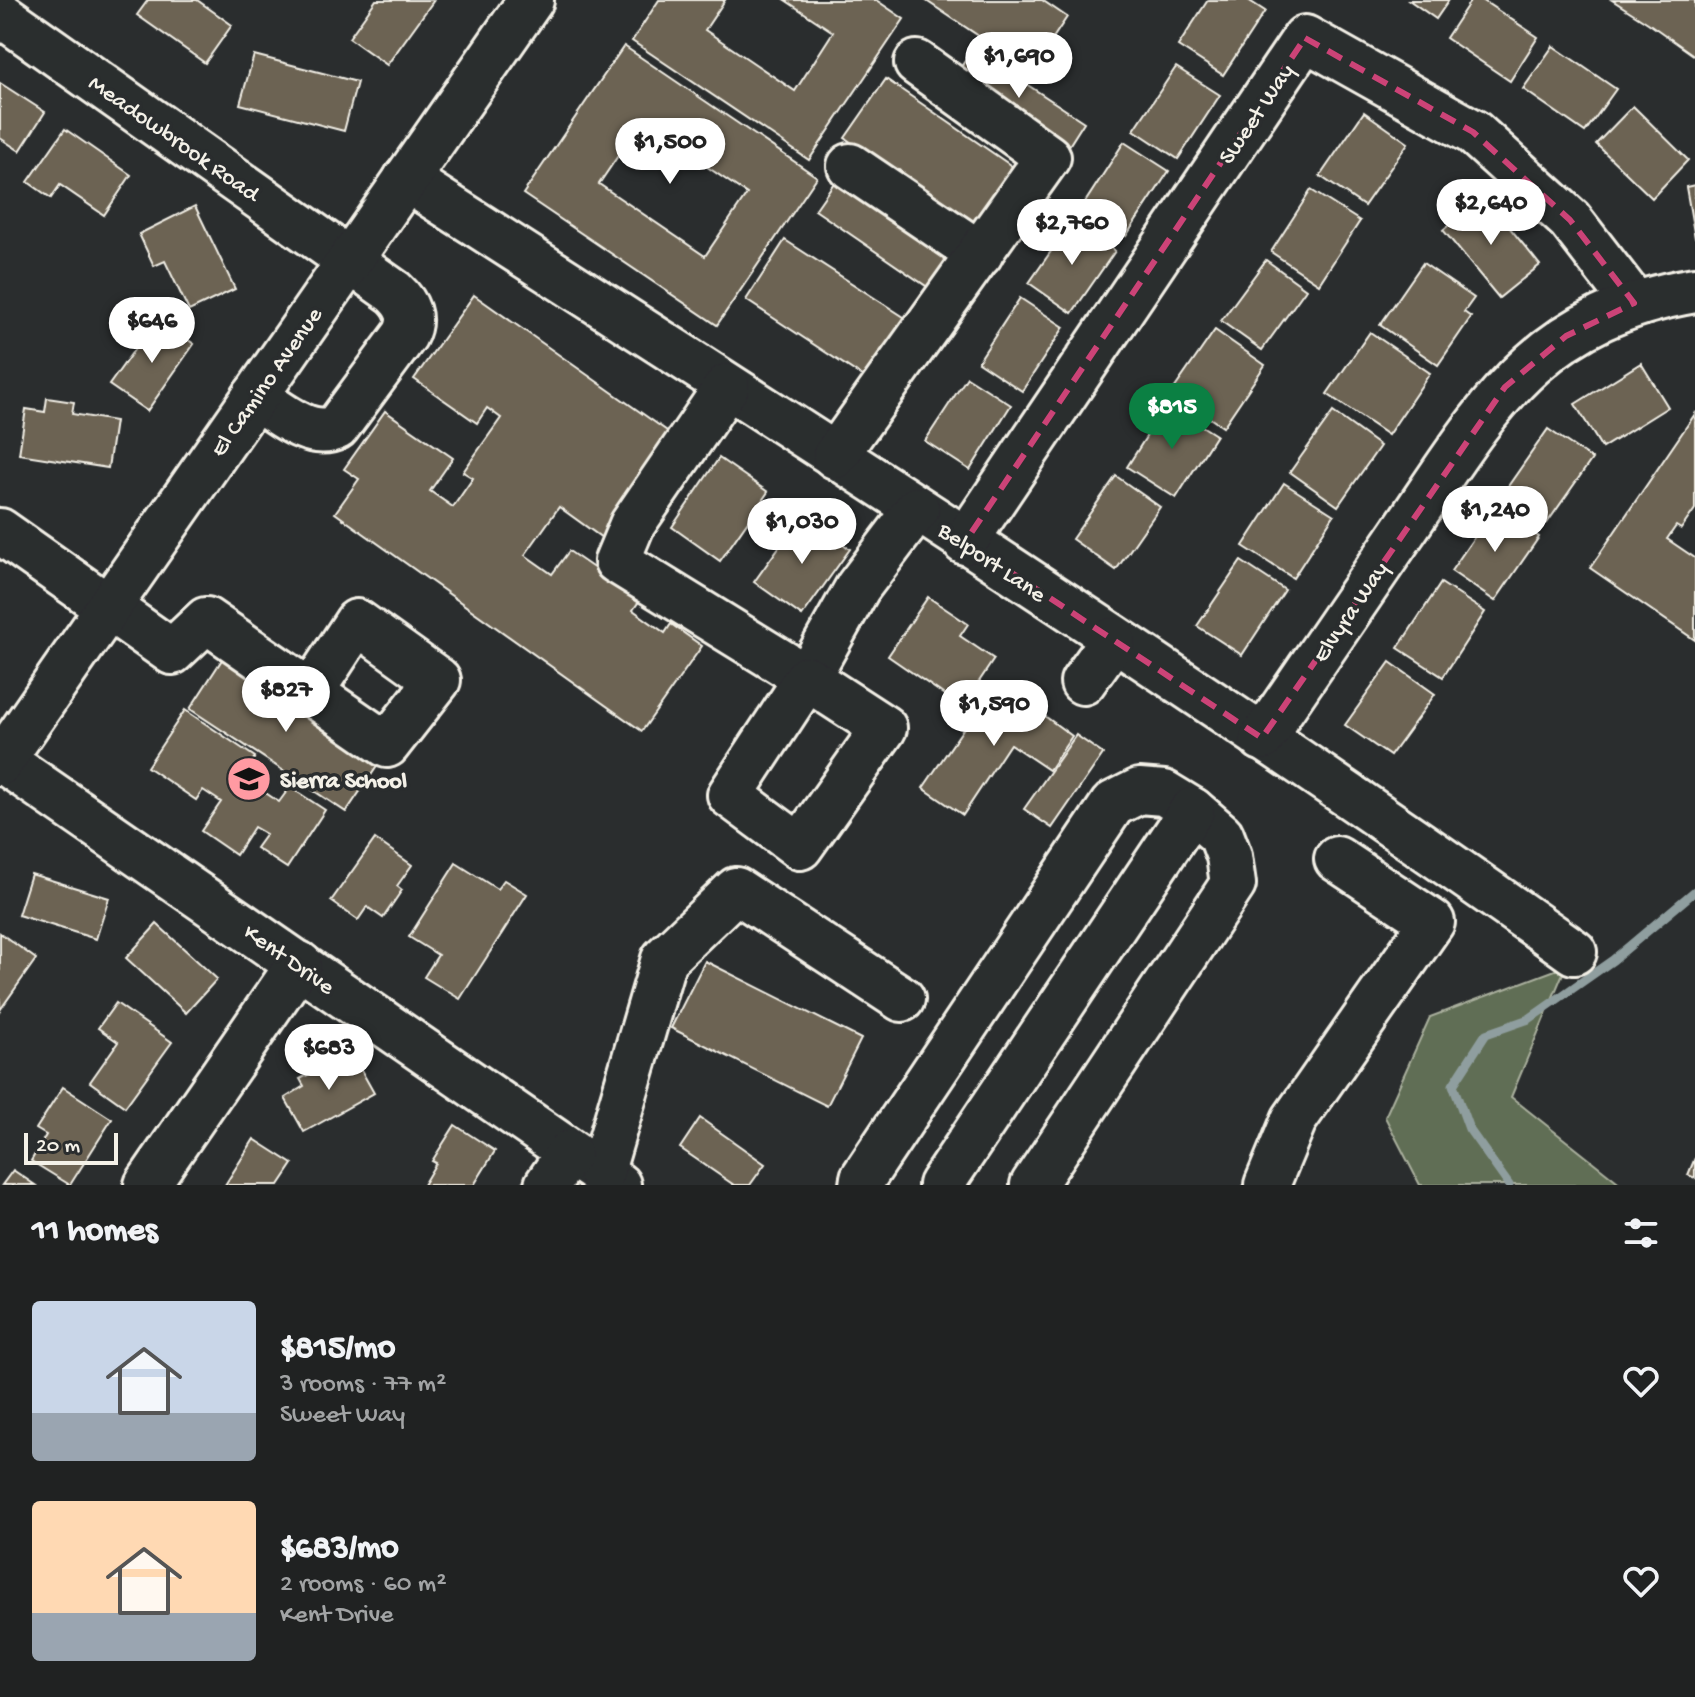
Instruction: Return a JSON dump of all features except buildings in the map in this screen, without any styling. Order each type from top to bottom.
[{"type":"street","name":"El Camino Avenue","points":[[1,762],[531,0]]},
{"type":"street","name":"Meadowbrook Road","points":[[0,14],[394,292],[406,306],[409,328],[349,415],[331,430],[307,427],[255,396]]},
{"type":"street","name":"Sweet Way","points":[[965,542],[1305,38],[1473,132],[1570,220],[1634,303]]},
{"type":"street","points":[[835,456],[1048,157],[917,63]]},
{"type":"street","points":[[850,166],[980,254]]},
{"type":"street","name":"Belport Lane","points":[[406,179],[917,509],[1262,738],[1574,952]]},
{"type":"street","name":"Elvyra Way","points":[[1262,738],[1505,387],[1566,336],[1634,303],[1695,290]]},
{"type":"street","points":[[727,386],[632,525],[617,561],[807,678],[858,587],[917,509]]},
{"type":"street","points":[[0,531],[172,652],[206,620],[311,692]]},
{"type":"street","points":[[1083,682],[1113,640]]},
{"type":"street","name":"Kent Drive","points":[[1,762],[299,964],[584,1174]]},
{"type":"street","points":[[862,1185],[863,1178],[1113,804],[1139,791],[1164,793],[1192,810],[1221,835],[1229,856],[1233,884],[1033,1185]]},
{"type":"street","points":[[941,1185],[1192,810]]},
{"type":"street","points":[[1267,1185],[1294,1120],[1432,922],[1337,859]]},
{"type":"street","points":[[584,1174],[664,959],[736,890],[902,999]]},
{"type":"street","points":[[147,1185],[299,964]]},
{"type":"highlighted area","points":[[1305,38],[1473,132],[1570,220],[1634,303],[1566,336],[1505,387],[1262,738],[965,542]]},
{"type":"green space","points":[[1566,966],[1511,1097],[1622,1185],[1420,1185],[1385,1117],[1430,1017]]},
{"type":"waterway","points":[[1509,1185],[1469,1129],[1453,1085],[1486,1034],[1529,1019],[1613,960],[1695,891]]},
{"type":"place","name":"Sierra School","points":[[249,779]]}]
